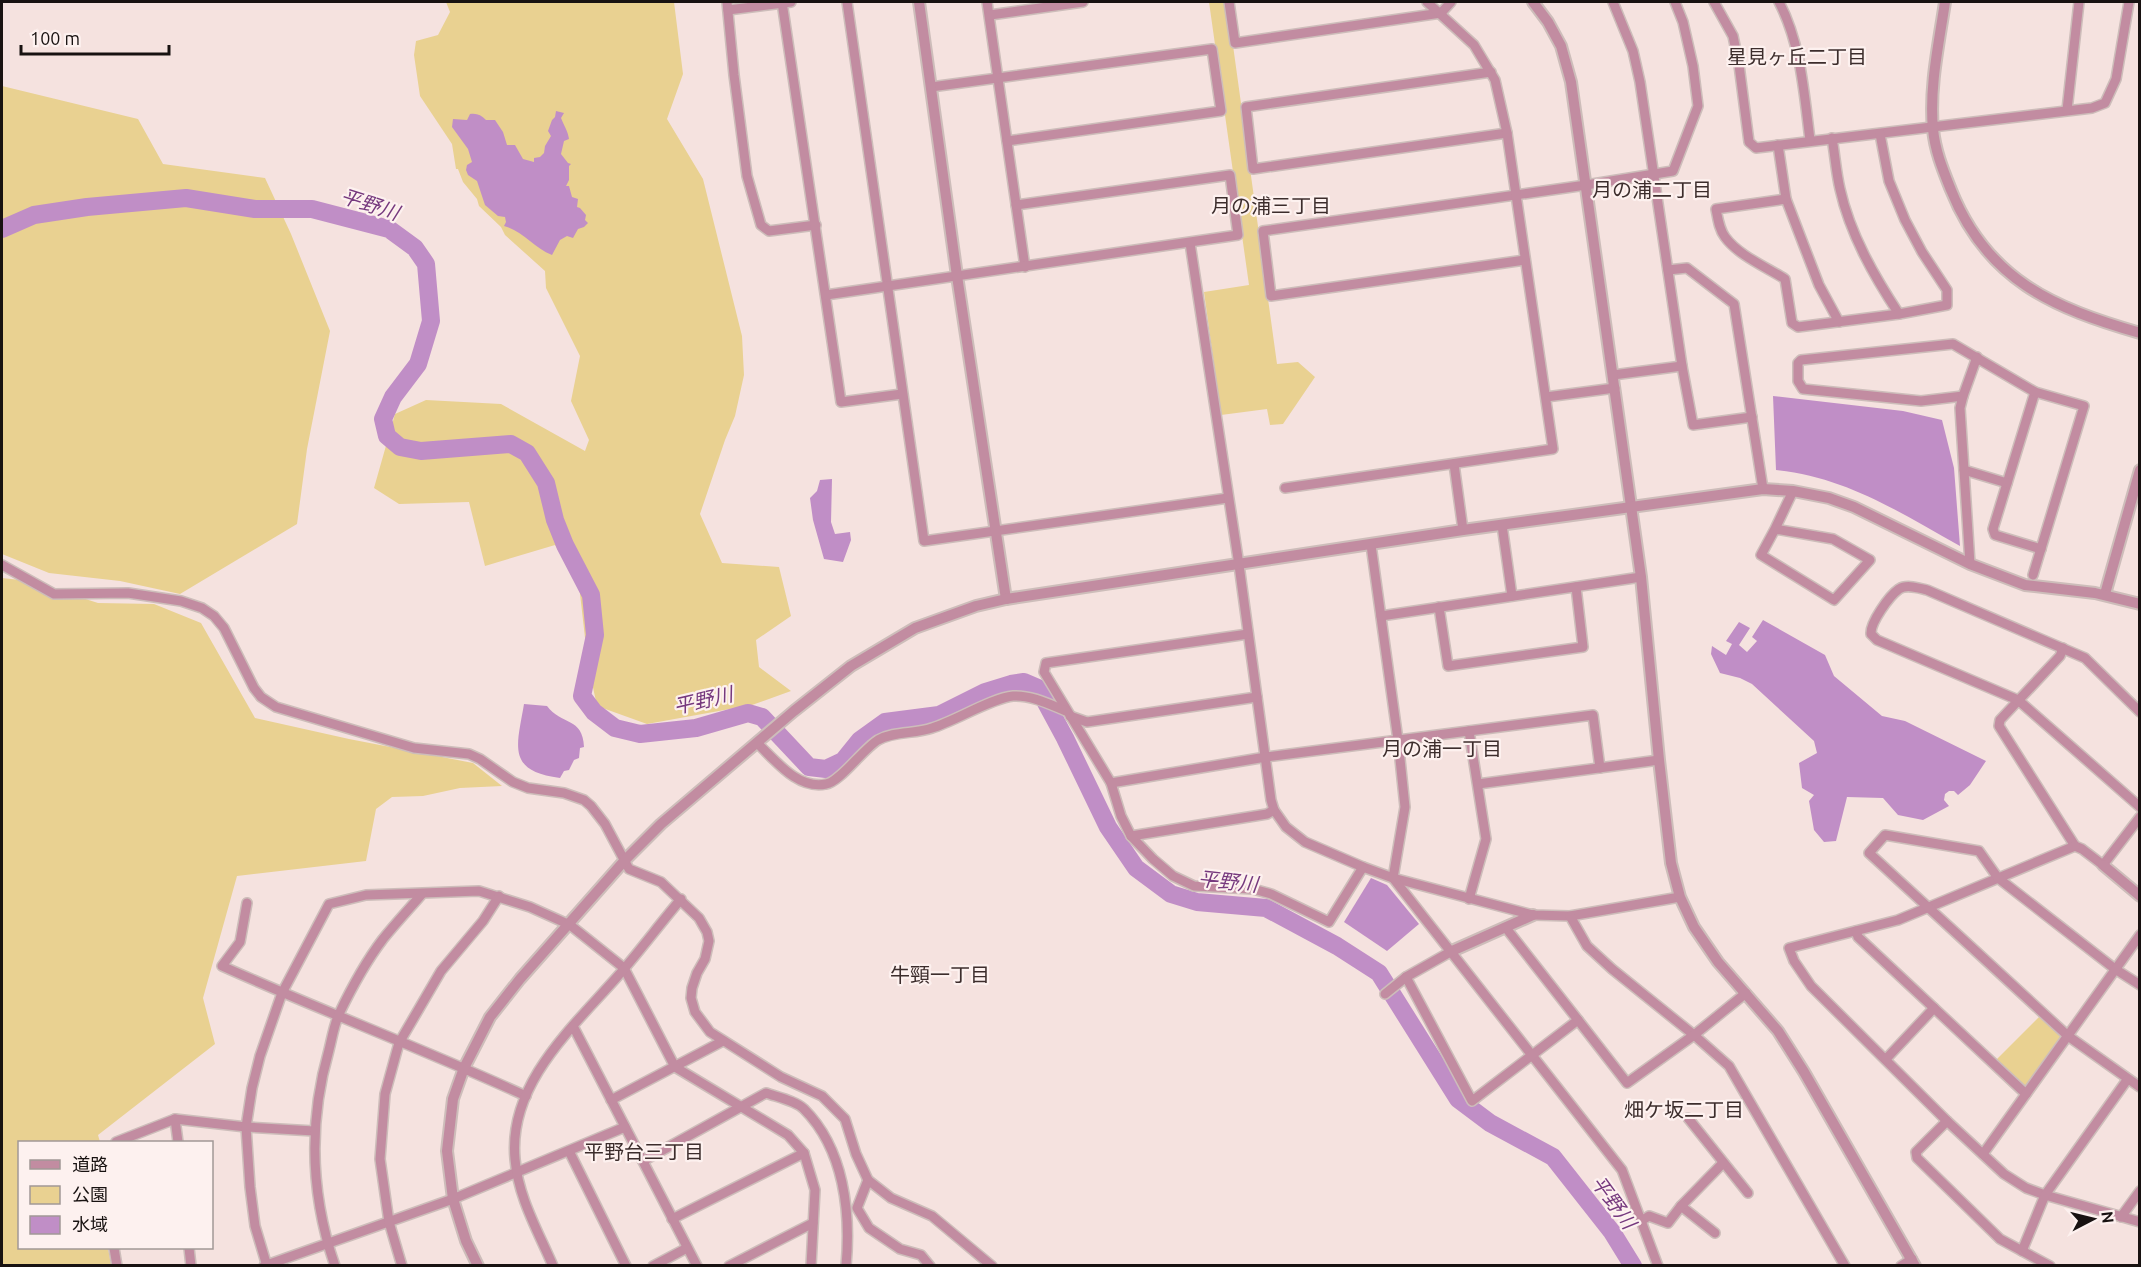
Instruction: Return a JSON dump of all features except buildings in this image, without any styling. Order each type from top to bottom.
[{"type":"street","points":[[816,225],[769,231],[762,225],[747,176],[728,6],[785,2],[841,402],[902,394]]},
{"type":"street","points":[[847,2],[924,541],[1228,498]]},
{"type":"street","points":[[918,2],[1006,599]]},
{"type":"street","points":[[987,2],[1024,267]]},
{"type":"street","points":[[990,15],[1083,2]]},
{"type":"street","points":[[1229,2],[1235,43],[1441,13],[1451,2]]},
{"type":"street","points":[[1285,488],[1553,449],[1502,103],[1491,72],[1474,45],[1427,2]]},
{"type":"street","points":[[1533,2],[1548,22],[1561,46],[1571,82],[1632,506],[1671,863],[1680,897],[1694,927],[1718,962],[1778,1031],[1798,1064],[1914,1262],[1901,1266]]},
{"type":"street","points":[[1613,2],[1633,51],[1655,174],[1682,366],[1693,425],[1752,417]]},
{"type":"street","points":[[1525,260],[1271,296],[1263,231],[1673,171],[1698,106],[1693,66],[1683,22],[1675,2]]},
{"type":"street","points":[[1714,2],[1733,36],[1749,142],[1756,148],[2092,108],[2105,103],[2116,79],[2129,6],[2139,12]]},
{"type":"street","points":[[1779,2],[1787,18],[1799,56],[1810,141]]},
{"type":"street","points":[[1945,2],[1933,102],[1933,128],[1936,150],[1958,208],[1976,237],[1997,263],[2021,283],[2077,314],[2139,333]]},
{"type":"street","points":[[2067,110],[2079,2]]},
{"type":"street","points":[[931,87],[1212,49],[1221,111],[1006,141]]},
{"type":"street","points":[[1491,72],[1246,108],[1253,169],[1507,133]]},
{"type":"street","points":[[1786,199],[1716,209],[1719,226],[1726,238],[1785,279],[1792,323],[1798,327],[1899,314],[1947,304],[1947,290],[1922,252],[1905,220],[1889,181],[1880,134]]},
{"type":"street","points":[[1832,138],[1840,190],[1855,232],[1873,273],[1899,314]]},
{"type":"street","points":[[1778,145],[1786,199],[1819,285],[1839,322]]},
{"type":"street","points":[[826,295],[1238,235],[1230,175],[1016,205]]},
{"type":"street","points":[[1190,243],[1274,810],[1286,827],[1305,842],[1363,867],[1394,878],[1533,915],[1570,916],[1680,897]]},
{"type":"street","points":[[1668,270],[1687,268],[1734,304],[1762,489]]},
{"type":"street","points":[[1963,396],[1921,401],[1803,389],[1798,381],[1798,363],[1801,360],[1953,344],[2035,392],[2084,406],[2033,575]]},
{"type":"street","points":[[1970,564],[1960,408],[1977,357]]},
{"type":"street","points":[[1613,375],[1682,366]]},
{"type":"street","points":[[1546,397],[1615,388]]},
{"type":"street","points":[[2035,392],[1993,529],[1995,535],[2041,549]]},
{"type":"street","points":[[1454,464],[1463,530]]},
{"type":"street","points":[[1964,470],[2007,483]]},
{"type":"street","points":[[2105,594],[2139,471]]},
{"type":"street","points":[[478,1266],[466,1241],[453,1199],[447,1150],[453,1099],[464,1068],[490,1017],[520,979],[625,860],[662,824],[794,711],[851,666],[915,628],[976,606],[1006,599],[1463,530],[1762,489],[1793,491],[1829,498],[1854,507],[1970,564],[2025,585],[2105,594],[2139,604]]},
{"type":"street","points":[[1775,529],[1833,538],[1870,560],[1834,600],[1761,555],[1793,491]]},
{"type":"street","points":[[1502,525],[1512,596]]},
{"type":"street","points":[[1371,544],[1405,807],[1394,878],[1622,1170],[1658,1266]]},
{"type":"street","points":[[2,565],[54,594],[128,593],[181,601],[201,608],[214,615],[224,628],[254,688],[261,697],[276,707],[414,748],[469,754],[513,782],[528,788],[576,795],[584,800],[597,813],[630,869],[661,882],[699,918],[707,932],[710,941],[705,959],[692,987],[691,998],[695,1012],[710,1032],[781,1077],[822,1096],[845,1119],[856,1154],[868,1180],[891,1198],[932,1216],[992,1266]]},
{"type":"street","points":[[1381,616],[1641,577]]},
{"type":"street","points":[[2139,712],[2085,658],[1927,590],[1913,586],[1899,589],[1870,627],[1870,634],[1877,640],[2018,700],[2139,807]]},
{"type":"street","points":[[1438,607],[1448,666],[1582,647],[1576,587]]},
{"type":"street","points":[[1248,634],[1046,663],[1044,672],[1111,783],[1121,816],[1131,836],[1173,876],[1194,886],[1253,889],[1270,894],[1329,922],[1363,867]]},
{"type":"street","points":[[2063,648],[2060,656],[2000,720],[1999,726],[2075,846],[2103,865],[2139,896]]},
{"type":"street","points":[[758,744],[795,778],[818,785],[828,784],[838,778],[862,752],[886,736],[929,729],[1010,696],[1026,696],[1087,722],[1257,696]]},
{"type":"street","points":[[1111,783],[1266,757],[1593,715],[1600,768]]},
{"type":"street","points":[[1469,731],[1486,839],[1469,899]]},
{"type":"street","points":[[1478,784],[1659,760]]},
{"type":"street","points":[[1131,836],[1267,814],[1274,810]]},
{"type":"street","points":[[2103,865],[2139,817]]},
{"type":"street","points":[[2139,985],[1998,878],[1979,851],[1885,835],[1869,854],[2068,1036],[2139,1087]]},
{"type":"street","points":[[2075,846],[1898,920],[1789,948],[1794,961],[1811,986],[1947,1121],[2004,1174],[2025,1188],[2139,1222]]},
{"type":"street","points":[[625,1127],[453,1199],[266,1265],[255,1226],[246,1127],[260,1056],[282,993],[329,904],[366,896],[479,891],[530,907],[570,925],[624,968],[675,1067],[788,1135],[804,1154],[815,1190],[811,1266]]},
{"type":"street","points":[[335,1266],[327,1244],[316,1186],[314,1131],[322,1073],[339,1016],[382,941],[422,894]]},
{"type":"street","points":[[402,1266],[389,1222],[380,1159],[385,1094],[399,1043],[441,971],[483,921],[499,896]]},
{"type":"street","points":[[553,1266],[525,1205],[517,1173],[514,1157],[518,1118],[540,1069],[556,1045],[681,899]]},
{"type":"street","points":[[248,903],[240,942],[222,966],[526,1096]]},
{"type":"street","points":[[1385,994],[1406,977],[1452,951],[1533,915]]},
{"type":"street","points":[[1570,916],[1587,946],[1729,1066],[1845,1266]]},
{"type":"street","points":[[1506,928],[1626,1083],[1694,1035],[1746,993]]},
{"type":"street","points":[[1856,931],[1858,937],[2026,1094]]},
{"type":"street","points":[[1983,1154],[2139,935]]},
{"type":"street","points":[[1406,977],[1472,1101],[1578,1020]]},
{"type":"street","points":[[1886,1059],[1934,1008]]},
{"type":"street","points":[[573,1026],[697,1266]]},
{"type":"street","points":[[612,1100],[723,1041]]},
{"type":"street","points":[[2022,1251],[2045,1195],[2127,1080]]},
{"type":"street","points":[[643,1161],[766,1093],[803,1107],[823,1134],[842,1180],[848,1241],[846,1266]]},
{"type":"street","points":[[1688,1118],[1748,1193]]},
{"type":"street","points":[[121,1141],[175,1119],[246,1127],[314,1131]]},
{"type":"street","points":[[175,1119],[178,1141]]},
{"type":"street","points":[[1947,1121],[1916,1152],[1917,1158],[2000,1239],[2050,1266]]},
{"type":"street","points":[[569,1151],[626,1266]]},
{"type":"street","points":[[672,1219],[804,1154]]},
{"type":"street","points":[[1641,1221],[1649,1216],[1668,1223],[1681,1206],[1723,1164]]},
{"type":"street","points":[[868,1180],[857,1208],[869,1228],[900,1249],[921,1255],[930,1266]]},
{"type":"street","points":[[2121,1217],[2139,1191]]},
{"type":"street","points":[[1681,1206],[1715,1233]]},
{"type":"street","points":[[729,1266],[813,1222]]},
{"type":"street","points":[[653,1266],[687,1248]]},
{"type":"street","points":[[114,1249],[117,1266]]},
{"type":"street","points":[[189,1249],[192,1266]]},
{"type":"green space","points":[[446,2],[674,2],[683,74],[667,119],[703,179],[742,336],[744,375],[735,416],[700,514],[722,563],[779,567],[791,616],[756,640],[759,667],[791,691],[752,705],[647,724],[597,706],[588,664],[579,585],[555,545],[485,566],[469,502],[399,504],[374,488],[395,414],[426,400],[501,404],[585,451],[589,440],[571,401],[580,356],[546,288],[545,271],[505,235],[501,227],[479,206],[477,199],[456,169],[452,144],[420,96],[414,55],[416,41],[438,35],[450,12]]},
{"type":"green space","points":[[1209,2],[1227,2],[1277,364],[1298,362],[1315,377],[1283,424],[1270,425],[1267,409],[1221,415],[1204,292],[1249,285]]},
{"type":"green space","points":[[2,86],[138,119],[163,164],[265,178],[291,234],[330,331],[307,449],[297,524],[180,594],[120,581],[49,573],[2,554]]},
{"type":"green space","points":[[2,578],[29,581],[98,603],[154,604],[201,623],[255,718],[473,763],[502,786],[460,788],[423,796],[392,797],[376,809],[366,861],[237,876],[203,998],[215,1044],[98,1135],[100,1141],[18,1141],[18,1249],[108,1249],[111,1265],[2,1265]]},
{"type":"green space","points":[[2039,1017],[2063,1038],[2027,1085],[2023,1085],[1996,1060]]},
{"type":"water","points":[[556,111],[564,113],[561,118],[569,139],[564,141],[561,154],[571,164],[566,186],[569,186],[572,197],[578,199],[577,207],[586,215],[585,220],[588,223],[578,229],[573,238],[567,236],[560,240],[552,255],[511,228],[504,226],[505,217],[498,216],[485,205],[477,181],[468,175],[466,170],[467,165],[472,162],[468,149],[452,127],[453,119],[467,120],[470,114],[479,115],[486,120],[495,120],[503,132],[507,145],[515,145],[523,159],[534,162],[534,158],[544,153],[551,136],[548,131]]},
{"type":"water","points":[[1773,396],[1903,411],[1942,420],[1954,468],[1960,546],[1849,488],[1802,474],[1776,470]]},
{"type":"water","points":[[832,479],[831,522],[835,534],[850,532],[851,540],[843,562],[824,559],[813,520],[810,498],[817,491],[820,480]]},
{"type":"water","points":[[1763,620],[1825,655],[1834,676],[1882,716],[1905,721],[1986,761],[1970,785],[1958,795],[1954,791],[1949,791],[1945,794],[1944,800],[1949,806],[1923,820],[1898,815],[1883,798],[1847,797],[1836,841],[1824,842],[1814,830],[1809,801],[1814,795],[1802,788],[1799,763],[1817,753],[1814,741],[1752,684],[1720,673],[1711,654],[1712,646],[1726,655],[1732,644],[1726,641],[1739,622],[1750,628],[1739,645],[1747,652],[1757,641],[1752,637]]},
{"type":"water","points":[[524,704],[547,706],[576,726],[583,737],[584,747],[580,748],[579,758],[574,760],[569,770],[564,771],[560,778],[543,775],[523,763],[518,744]]},
{"type":"water","points":[[1371,878],[1387,885],[1419,924],[1387,951],[1344,922]]},
{"type":"waterway","name":"平野川","points":[[2,229],[34,215],[87,207],[186,198],[255,209],[312,209],[389,229],[415,248],[426,264],[431,321],[418,364],[393,397],[383,419],[387,436],[400,447],[421,451],[511,444],[527,453],[546,483],[555,520],[565,545],[591,595],[595,635],[582,696],[594,712],[615,728],[640,734],[696,728],[748,713],[762,717],[809,767],[826,769],[843,761],[860,740],[885,722],[939,715],[985,692],[1011,684],[1024,682],[1038,688],[1108,827],[1136,868],[1171,894],[1197,902],[1266,908],[1337,946],[1379,973],[1458,1099],[1490,1123],[1553,1157],[1612,1232],[1633,1266]]},
{"type":"district","name":"星見ヶ丘二丁目","points":[[1797,56]]},
{"type":"district","name":"月の浦二丁目","points":[[1652,189]]},
{"type":"district","name":"月の浦三丁目","points":[[1271,205]]},
{"type":"district","name":"月の浦一丁目","points":[[1442,748]]},
{"type":"district","name":"牛頸一丁目","points":[[940,974]]},
{"type":"district","name":"畑ケ坂二丁目","points":[[1684,1109]]},
{"type":"district","name":"平野台三丁目","points":[[644,1151]]}]
